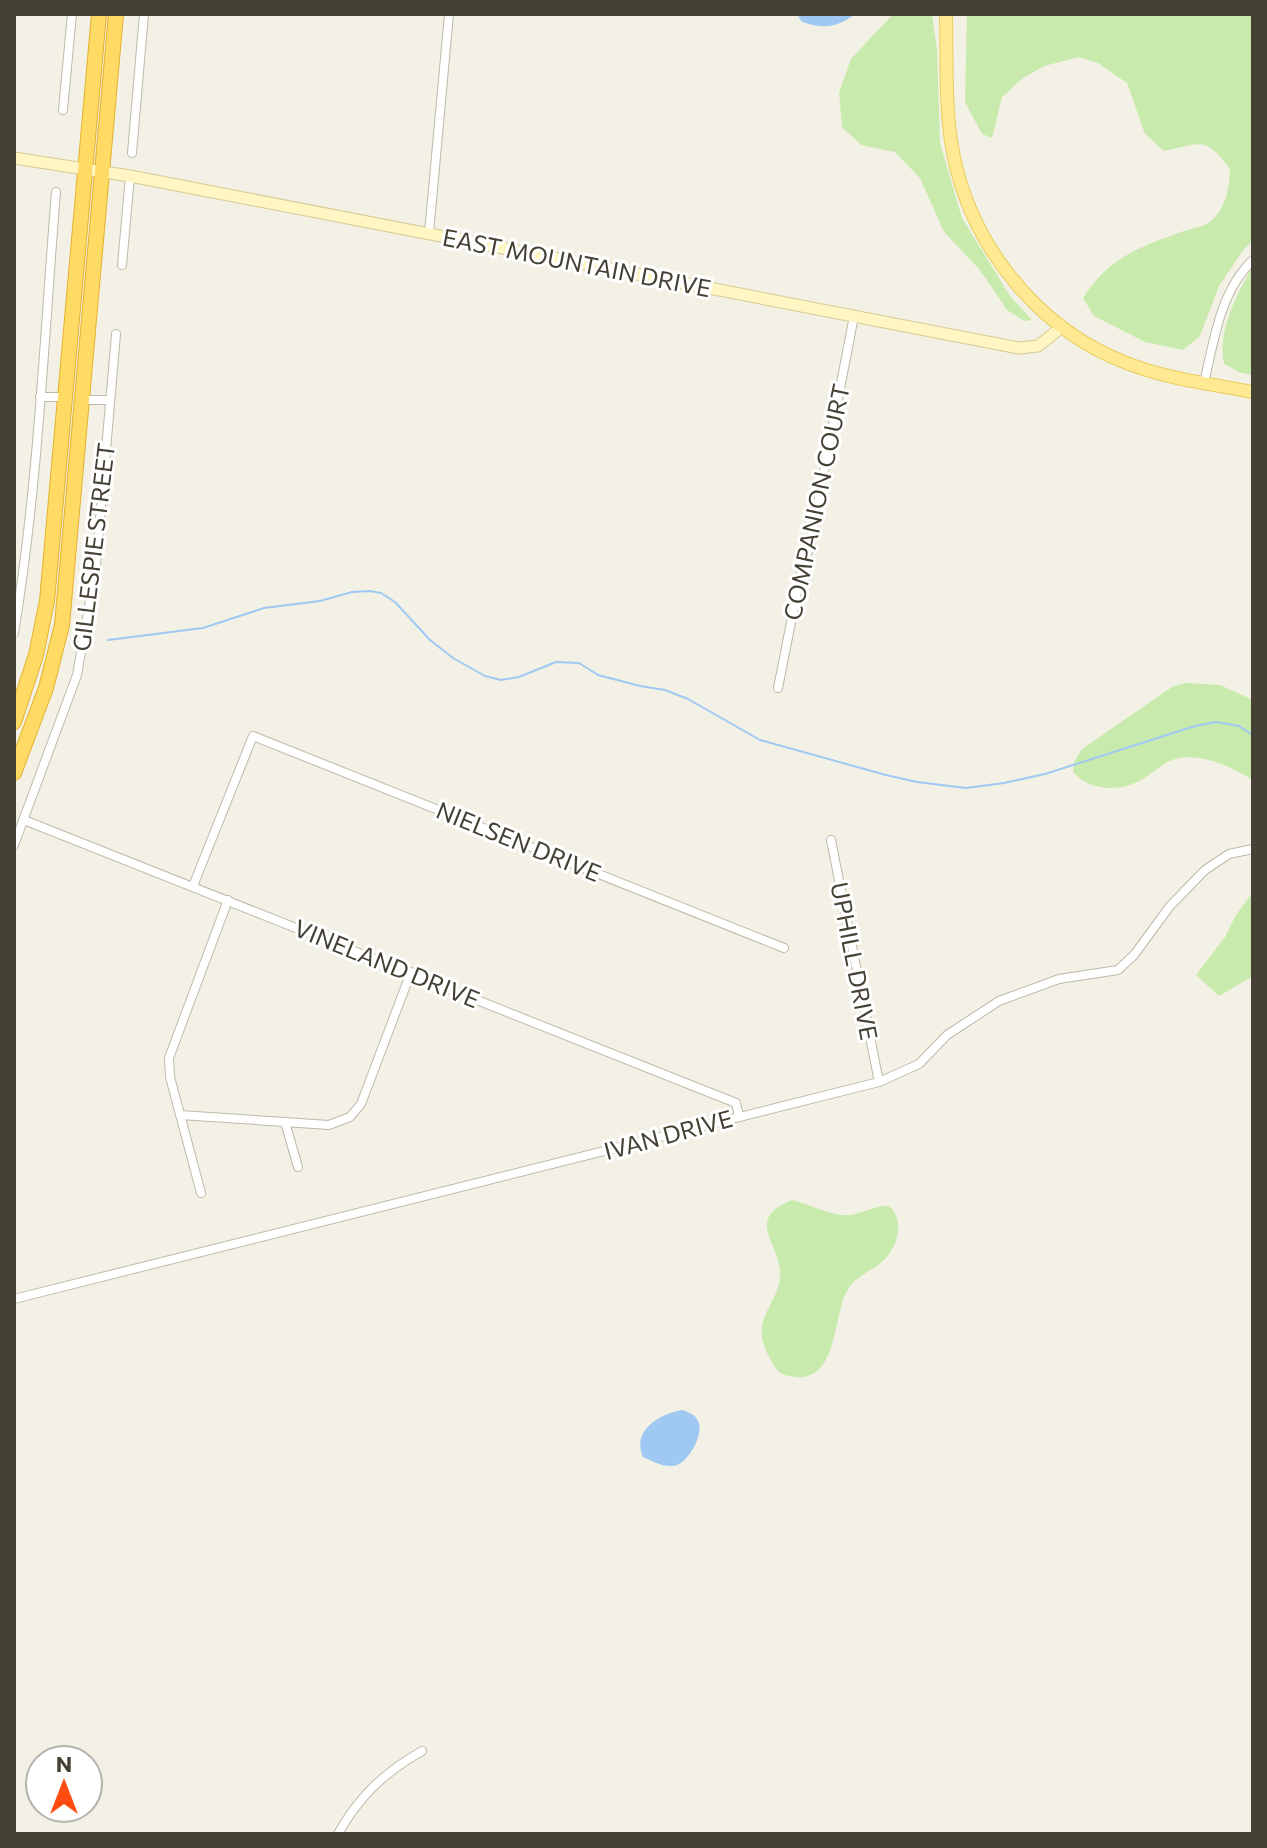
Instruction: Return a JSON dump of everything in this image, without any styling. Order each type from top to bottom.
[{"type":"highway","points":[[14,722],[36,655],[47,601],[99,14]]},
{"type":"highway","points":[[14,773],[46,688],[62,625],[116,14]]},
{"type":"highway","points":[[78,258],[80,308],[75,393],[83,400]]},
{"type":"main road","points":[[946,14],[948,122],[955,161],[965,196],[982,233],[1004,269],[1062,327],[1126,363],[1253,392]]},
{"type":"street","points":[[63,110],[72,14]]},
{"type":"street","points":[[132,153],[144,14]]},
{"type":"street","points":[[429,233],[449,14]]},
{"type":"street","name":"EAST MOUNTAIN DRIVE","points":[[14,158],[130,176],[1019,348],[1038,346],[1062,327]]},
{"type":"street","points":[[122,265],[130,176]]},
{"type":"street","points":[[14,633],[40,397],[56,192]]},
{"type":"street","points":[[1204,383],[1224,306],[1240,275],[1253,260]]},
{"type":"street","name":"COMPANION COURT","points":[[778,688],[803,562],[809,549],[854,316]]},
{"type":"street","name":"GILLESPIE STREET","points":[[14,845],[77,675],[96,566],[116,334]]},
{"type":"street","points":[[40,397],[65,397]]},
{"type":"street","points":[[83,400],[110,400]]},
{"type":"street","name":"NIELSEN DRIVE","points":[[193,886],[253,736],[784,948]]},
{"type":"street","name":"VINELAND DRIVE","points":[[24,820],[736,1103],[739,1116]]},
{"type":"street","name":"UPHILL DRIVE","points":[[831,840],[879,1082]]},
{"type":"street","name":"IVAN DRIVE","points":[[14,1299],[879,1082],[919,1064],[947,1035],[999,1001],[1059,979],[1118,970],[1134,955],[1170,906],[1205,870],[1229,854],[1253,849]]},
{"type":"street","points":[[201,1193],[170,1077],[171,1048],[228,900]]},
{"type":"street","points":[[180,1115],[336,1124],[356,1111],[411,972]]},
{"type":"street","points":[[285,1122],[298,1167]]},
{"type":"street","points":[[338,1834],[352,1810],[377,1781],[422,1751]]},
{"type":"green space","points":[[893,14],[932,14],[937,50],[940,143],[962,218],[1010,296],[1032,320],[1024,321],[1007,310],[980,270],[944,232],[920,178],[895,152],[861,145],[842,127],[839,92],[851,59]]},
{"type":"green space","points":[[967,14],[1253,14],[1253,241],[1219,286],[1200,336],[1183,350],[1145,342],[1094,316],[1083,298],[1104,272],[1127,255],[1153,242],[1203,226],[1217,215],[1228,190],[1230,169],[1215,151],[1202,145],[1164,151],[1145,134],[1127,83],[1098,63],[1079,57],[1044,66],[1023,78],[1002,97],[992,138],[982,134],[965,102]]},
{"type":"green space","points":[[1253,266],[1253,375],[1224,364],[1223,339],[1230,313]]},
{"type":"green space","points":[[1186,683],[1220,685],[1253,700],[1253,780],[1206,759],[1185,757],[1171,760],[1134,783],[1115,788],[1088,783],[1073,772],[1074,762],[1082,749],[1172,687]]},
{"type":"green space","points":[[1253,892],[1253,976],[1219,996],[1196,975]]},
{"type":"green space","points":[[792,1200],[843,1215],[889,1206],[898,1226],[889,1254],[854,1281],[847,1291],[832,1344],[820,1369],[810,1375],[796,1377],[776,1369],[763,1343],[762,1331],[779,1283],[780,1271],[767,1223],[778,1207]]},
{"type":"water","points":[[797,14],[855,14],[836,25],[817,26],[802,22]]},
{"type":"water","points":[[683,1410],[692,1414],[700,1426],[697,1440],[684,1460],[673,1466],[661,1465],[643,1457],[640,1448],[644,1431],[657,1419]]},
{"type":"waterway","points":[[108,640],[203,628],[264,608],[370,591],[381,593],[395,602],[430,640],[453,658],[485,676],[501,680],[519,677],[556,662],[579,663],[598,675],[665,690],[688,699],[760,740],[886,775],[966,788],[1045,774],[1216,722],[1239,726],[1253,735]]}]
